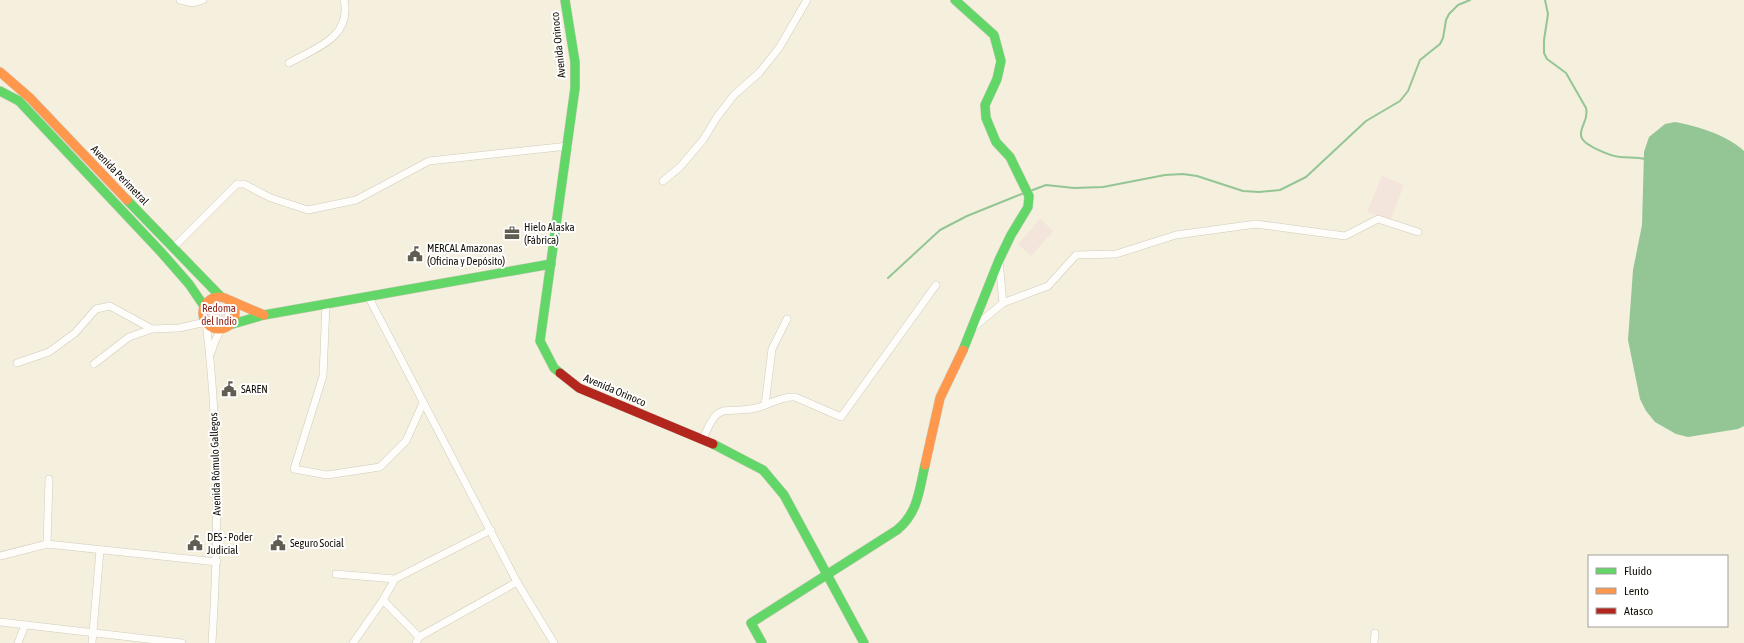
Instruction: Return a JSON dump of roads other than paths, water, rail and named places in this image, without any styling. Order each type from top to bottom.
[{"type":"main road","name":"Avenida Orinoco","points":[[565,0],[575,62],[575,88],[540,341],[554,368],[579,388],[703,439],[746,460],[762,470],[773,480],[784,495],[864,643]]},
{"type":"main road","points":[[762,643],[751,623],[897,530],[908,521],[916,505],[940,398],[972,328],[999,260],[1011,235],[1028,207],[1029,196],[1010,157],[994,138],[986,118],[986,106],[997,79],[1001,60],[994,35],[955,0]]},
{"type":"main road","name":"Avenida Perimetral","points":[[0,72],[30,98],[173,248],[224,298]]},
{"type":"main road","name":"Avenida Perimetral","points":[[0,91],[19,101],[161,252],[189,284],[204,306]]},
{"type":"main road","points":[[264,314],[224,298],[208,301],[204,306],[203,315],[206,322],[213,328],[225,327],[264,314],[551,264]]},
{"type":"main road","points":[[224,298],[230,302],[235,311],[232,321],[225,327]]},
{"type":"street","points":[[180,0],[193,4],[203,0]]},
{"type":"street","points":[[289,63],[329,41],[342,28],[347,12],[344,0]]},
{"type":"street","points":[[663,181],[680,167],[698,145],[734,95],[759,73],[769,61],[779,48],[807,0]]},
{"type":"street","points":[[173,248],[237,184],[244,184],[272,198],[308,210],[356,200],[429,161],[568,146]]},
{"type":"street","points":[[972,328],[1003,303],[1048,286],[1076,255],[1116,254],[1176,235],[1256,224],[1344,236],[1378,219],[1418,232]]},
{"type":"street","points":[[999,260],[1003,303]]},
{"type":"street","points":[[703,439],[710,424],[717,414],[725,409],[756,408],[788,396],[795,397],[841,417],[936,285]]},
{"type":"street","points":[[368,296],[517,582],[554,643]]},
{"type":"street","points":[[326,304],[323,376],[294,470],[327,475],[380,467],[406,441],[423,403]]},
{"type":"street","points":[[17,363],[49,352],[75,333],[96,309],[110,306],[152,329]]},
{"type":"street","points":[[765,404],[772,348],[788,320]]},
{"type":"street","points":[[94,364],[129,337],[152,329],[179,328],[206,322]]},
{"type":"street","name":"Avenida Rómulo Gallegos","points":[[206,322],[210,358],[216,468],[217,562],[212,643]]},
{"type":"street","name":"Avenida Rómulo Gallegos","points":[[210,358],[214,341],[225,327]]},
{"type":"street","points":[[47,544],[49,479]]},
{"type":"street","points":[[336,574],[395,579],[491,530]]},
{"type":"street","points":[[0,556],[47,544],[217,562]]},
{"type":"street","points":[[92,643],[94,634],[100,550]]},
{"type":"street","points":[[352,643],[383,600],[395,579]]},
{"type":"street","points":[[383,600],[418,640],[517,582]]},
{"type":"street","points":[[0,622],[134,640],[182,643]]},
{"type":"street","points":[[18,643],[25,626]]},
{"type":"street","points":[[1374,643],[1375,633]]},
{"type":"waterway","points":[[1030,191],[1046,185],[1074,188],[1103,187],[1165,175],[1183,174],[1197,176],[1243,191],[1259,192],[1280,190],[1306,177],[1366,121],[1400,101],[1408,91],[1420,60],[1440,44],[1449,14],[1458,5],[1470,0]]},
{"type":"waterway","points":[[1545,0],[1548,14],[1544,40],[1544,53],[1547,59],[1566,73],[1586,108],[1587,112],[1581,132],[1582,139],[1591,146],[1610,155],[1645,159]]},
{"type":"waterway","points":[[888,278],[940,230],[967,216],[1024,193]]},
{"type":"place","name":"Hielo Alaska (Fábrica)","points":[[512,233]]},
{"type":"place","name":"MERCAL Amazonas (Oficina y Depósito)","points":[[415,254]]},
{"type":"place","name":"SAREN","points":[[229,389]]},
{"type":"place","name":"DES - Poder Judicial","points":[[195,543]]},
{"type":"place","name":"Seguro Social","points":[[278,543]]},
{"type":"park label","name":"Redoma del Indio","points":[[219,314]]}]
